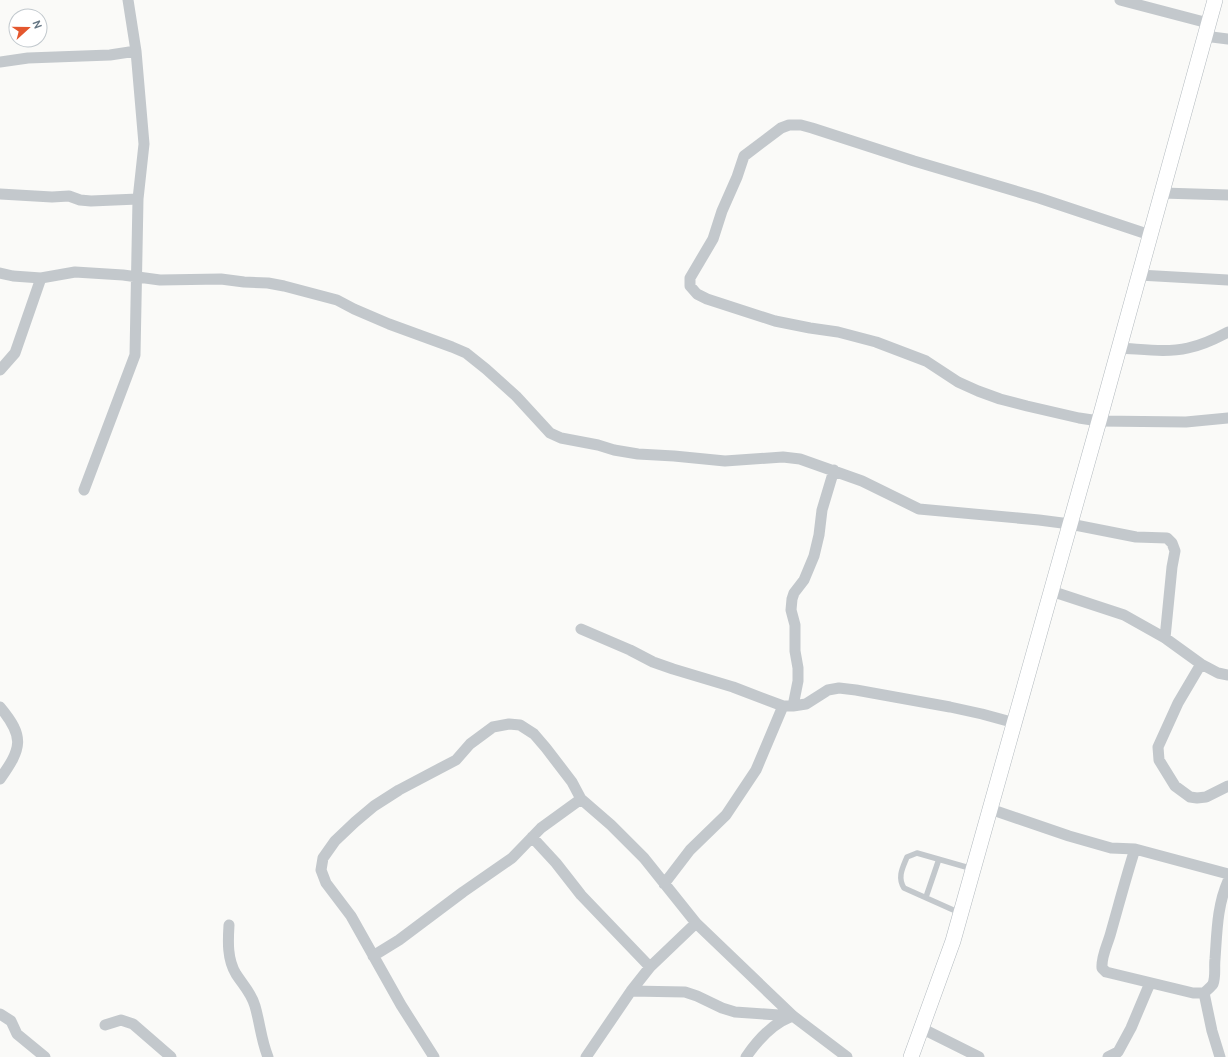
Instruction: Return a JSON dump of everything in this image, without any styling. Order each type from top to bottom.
[{"type":"street","points":[[84,490],[135,355],[138,199],[144,144],[136,51],[128,0]]},
{"type":"street","points":[[1120,0],[1228,39]]},
{"type":"street","points":[[911,1057],[953,941],[1015,723],[1215,0]]},
{"type":"street","points":[[0,62],[28,58],[110,55],[136,51]]},
{"type":"street","points":[[1150,235],[1038,198],[914,161],[812,128],[801,125],[789,125],[781,128],[744,156],[737,177],[722,211],[713,239],[690,278],[690,286],[697,294],[707,299],[775,321],[838,332],[876,342],[926,361],[958,382],[1000,399],[1079,418],[1099,420],[1186,422],[1228,418]]},
{"type":"street","points":[[1162,192],[1228,195]]},
{"type":"street","points":[[0,194],[52,197],[69,196],[80,200],[96,202],[138,199]]},
{"type":"street","points":[[0,273],[13,276],[41,278],[75,272],[160,280],[221,279],[268,283],[337,300],[389,324],[466,353],[516,396],[550,433],[561,438],[638,454],[725,461],[782,457],[800,459],[862,480],[919,509],[942,512],[988,514],[1070,524],[1136,537],[1167,538],[1172,543],[1175,551],[1165,638]]},
{"type":"street","points":[[1139,275],[1228,280]]},
{"type":"street","points":[[0,370],[15,353],[41,278]]},
{"type":"street","points":[[1119,348],[1163,351],[1187,348],[1207,342],[1228,332]]},
{"type":"street","points":[[664,884],[690,850],[726,815],[756,770],[788,706],[798,681],[795,651],[795,624],[791,610],[792,599],[794,593],[804,580],[814,556],[819,535],[822,510],[834,470]]},
{"type":"street","points":[[1051,591],[1124,615],[1165,638],[1201,664],[1218,673],[1228,675]]},
{"type":"street","points":[[581,629],[666,667],[733,687],[788,706],[806,704],[828,690],[839,688],[950,707],[1015,723]]},
{"type":"street","points":[[1201,664],[1178,704],[1158,747],[1159,760],[1175,786],[1190,797],[1206,797],[1228,786]]},
{"type":"street","points":[[0,706],[10,718],[17,732],[19,743],[15,755],[0,779]]},
{"type":"street","points":[[434,1057],[373,956],[351,916],[326,883],[321,870],[323,858],[335,841],[374,806],[399,790],[456,760],[470,744],[492,727],[509,724],[520,725],[534,734],[572,782],[581,799],[639,852],[696,923],[793,1016],[847,1057]]},
{"type":"street","points":[[373,956],[399,940],[463,892],[512,858],[541,828],[581,799]]},
{"type":"street","points":[[990,809],[1068,836],[1111,848],[1135,849],[1228,874]]},
{"type":"street","points":[[532,836],[556,863],[581,895],[650,967]]},
{"type":"street","points":[[1135,849],[1103,957],[1102,968],[1106,972],[1113,975],[1193,993],[1204,993],[1212,985],[1215,973],[1214,961],[1218,915],[1222,895],[1228,881]]},
{"type":"street","points":[[586,1057],[631,991],[650,967],[696,923]]},
{"type":"street","points":[[229,925],[228,944],[230,960],[236,973],[249,990],[255,1005],[263,1044],[268,1057]]},
{"type":"street","points":[[1108,1057],[1118,1052],[1131,1028],[1150,983]]},
{"type":"street","points":[[631,991],[685,992],[735,1012],[793,1016]]},
{"type":"street","points":[[1204,993],[1212,1031],[1220,1057]]},
{"type":"street","points":[[0,1014],[10,1021],[17,1034],[45,1057]]},
{"type":"street","points":[[746,1057],[751,1049],[767,1032],[781,1020],[793,1016]]},
{"type":"street","points":[[105,1025],[121,1020],[133,1024],[171,1057]]},
{"type":"street","points":[[922,1028],[979,1057]]},
{"type":"lane","points":[[961,913],[904,888],[900,877],[907,857],[912,854],[939,859],[973,869]]},
{"type":"lane","points":[[926,897],[939,859]]}]
